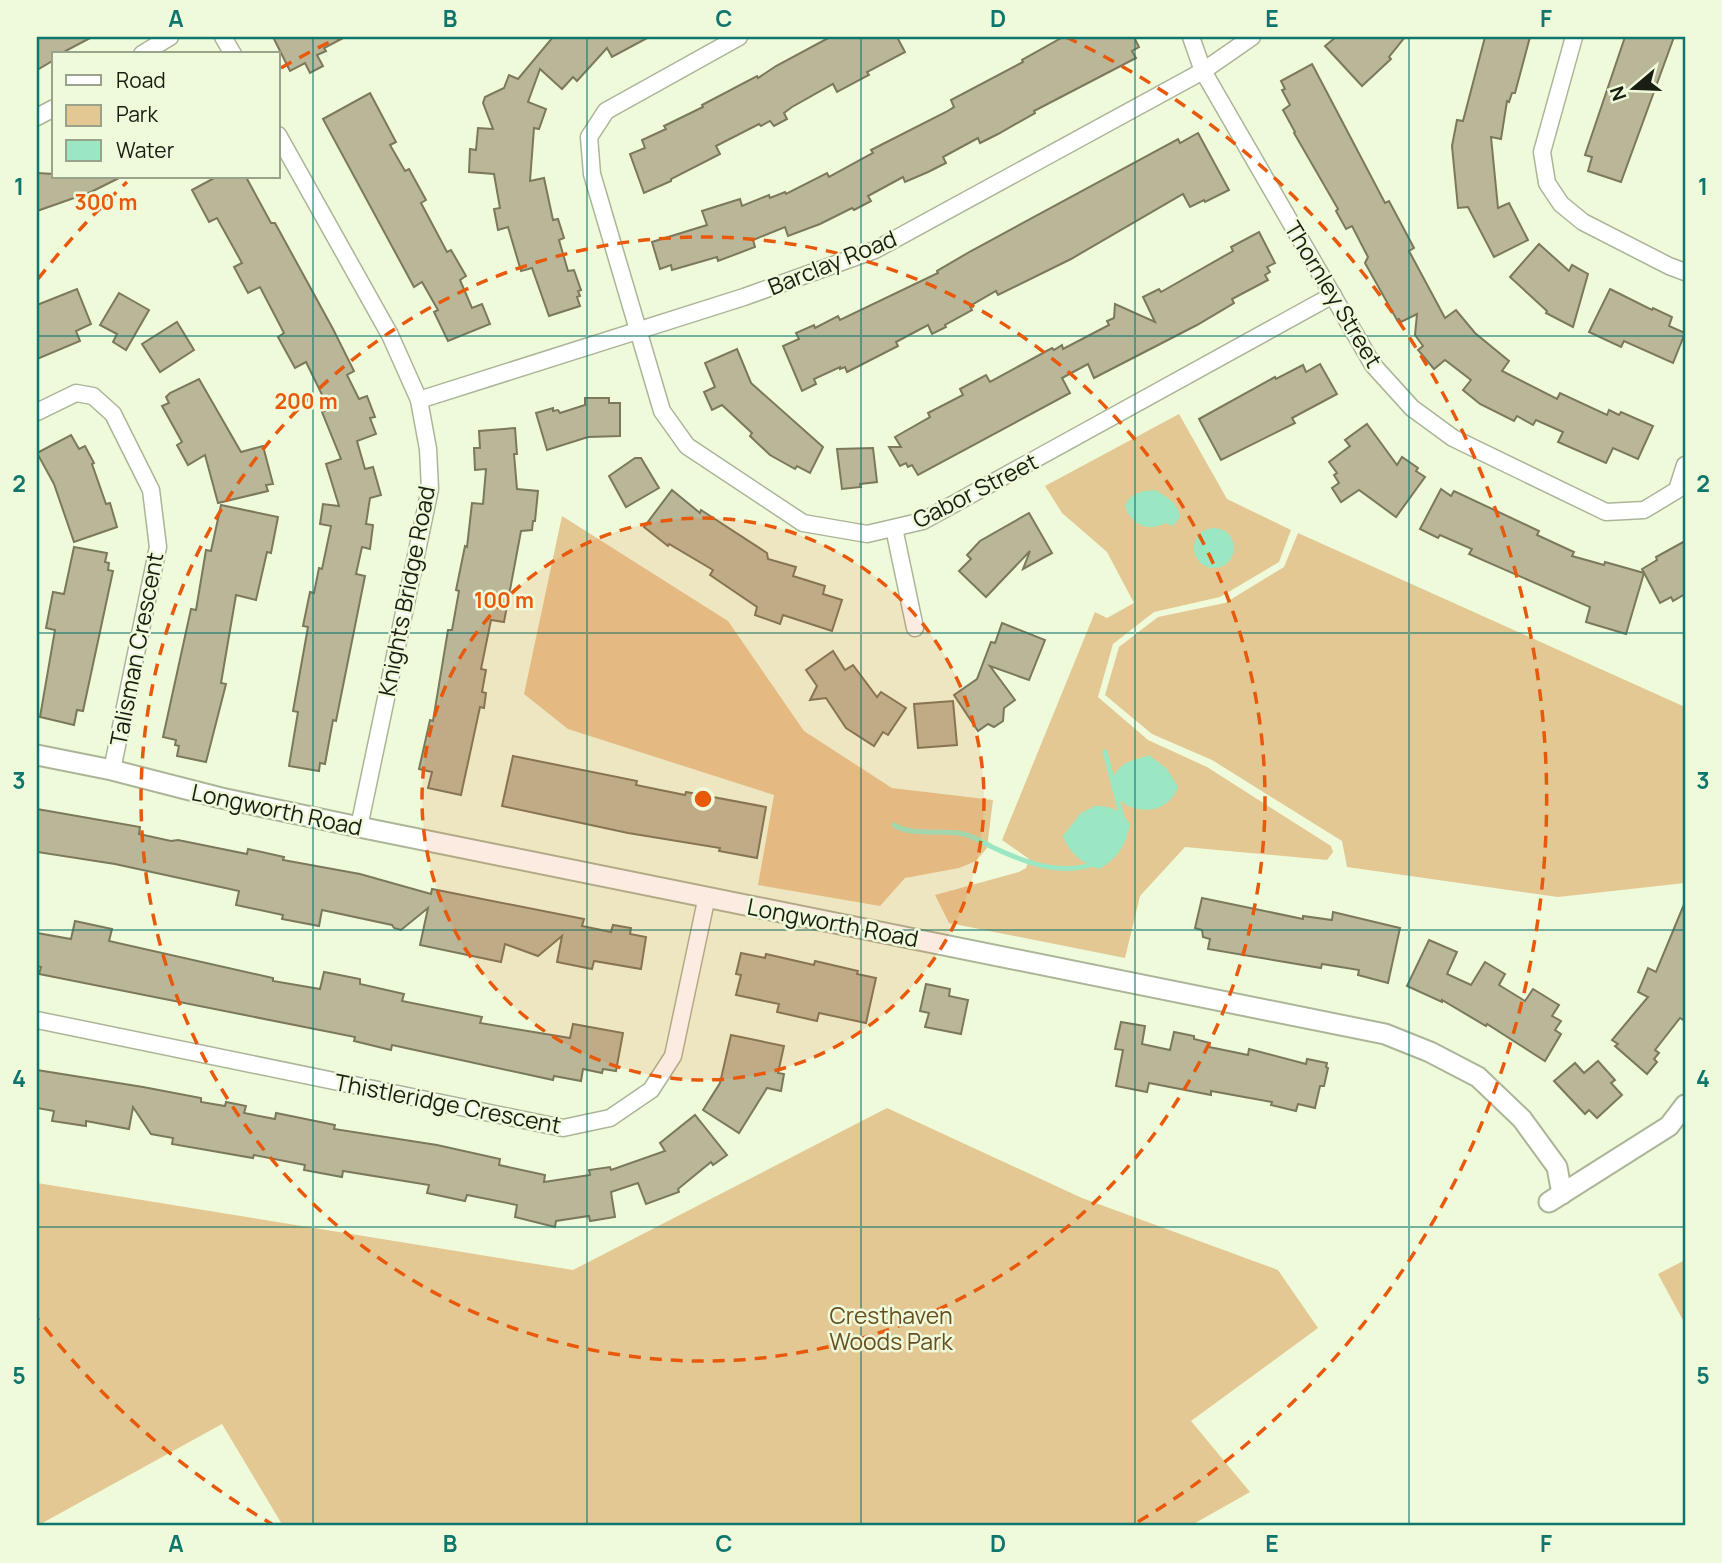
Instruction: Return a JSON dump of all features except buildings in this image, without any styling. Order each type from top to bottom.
[{"type":"street","points":[[145,52],[170,37]]},
{"type":"street","points":[[636,331],[592,174],[589,138],[606,111],[739,37]]},
{"type":"street","name":"Thornley Street","points":[[1191,37],[1203,71],[1373,365],[1412,408],[1453,438],[1606,512],[1644,510],[1677,489],[1685,465]]},
{"type":"street","name":"Barclay Road","points":[[419,400],[744,297],[875,250],[1203,71],[1252,37]]},
{"type":"street","points":[[1574,37],[1542,152],[1547,183],[1561,204],[1583,222],[1685,272]]},
{"type":"street","name":"Knights Bridge Road","points":[[280,139],[390,335],[419,400],[428,449],[430,489],[359,827]]},
{"type":"street","name":"Gabor Street","points":[[636,331],[662,411],[687,446],[803,523],[867,534],[923,522],[1333,295]]},
{"type":"street","name":"Talisman Crescent","points":[[37,412],[76,393],[93,396],[113,414],[150,490],[158,547],[112,770]]},
{"type":"street","points":[[894,528],[915,628]]},
{"type":"street","name":"Longworth Road","points":[[37,755],[359,827],[1385,1034],[1430,1052],[1478,1077],[1522,1119],[1558,1167],[1556,1198],[1669,1126],[1685,1105]]},
{"type":"street","name":"Thistleridge Crescent","points":[[37,1020],[563,1128],[610,1118],[651,1090],[673,1056],[707,896]]},
{"type":"green space","points":[[1179,414],[1227,499],[1291,530],[1279,562],[1220,597],[1154,612],[1113,644],[1098,697],[1148,740],[1207,767],[1331,846],[1333,852],[1327,860],[1185,847],[1140,896],[1125,958],[949,923],[935,895],[1026,868],[1029,859],[1002,840],[1095,612],[1107,618],[1134,603],[1107,552],[1062,513],[1045,486]]},
{"type":"green space","points":[[562,516],[728,621],[804,731],[892,788],[993,800],[987,848],[976,861],[959,868],[905,878],[880,906],[758,885],[774,795],[568,729],[524,694]]},
{"type":"green space","points":[[1298,533],[1685,707],[1685,883],[1558,897],[1347,867],[1342,841],[1212,760],[1152,734],[1105,695],[1119,647],[1158,617],[1225,603],[1284,567]]},
{"type":"green space","name":"Cresthaven Woods Park","points":[[887,1108],[1082,1198],[1278,1270],[1318,1328],[1191,1421],[1250,1492],[1190,1526],[283,1526],[222,1424],[37,1526],[37,1183],[573,1270]]},
{"type":"green space","points":[[1685,1260],[1685,1324],[1658,1274]]},
{"type":"water","points":[[1155,490],[1177,507],[1180,517],[1173,526],[1165,523],[1152,527],[1140,525],[1131,518],[1125,506],[1134,495]]},
{"type":"water","points":[[1214,528],[1222,529],[1228,534],[1233,540],[1233,556],[1228,562],[1222,567],[1214,568],[1206,567],[1200,562],[1195,556],[1194,548],[1195,540],[1200,534],[1206,529]]},
{"type":"water","points":[[1149,755],[1167,769],[1178,787],[1169,801],[1156,808],[1142,810],[1119,799],[1113,789],[1113,777],[1126,763]]},
{"type":"water","points":[[1095,806],[1115,810],[1130,824],[1120,850],[1099,869],[1077,857],[1063,836],[1081,813]]},
{"type":"waterway","points":[[1105,752],[1122,817]]},
{"type":"waterway","points":[[894,825],[910,831],[967,835],[1017,858],[1043,866],[1069,869],[1096,863]]}]
